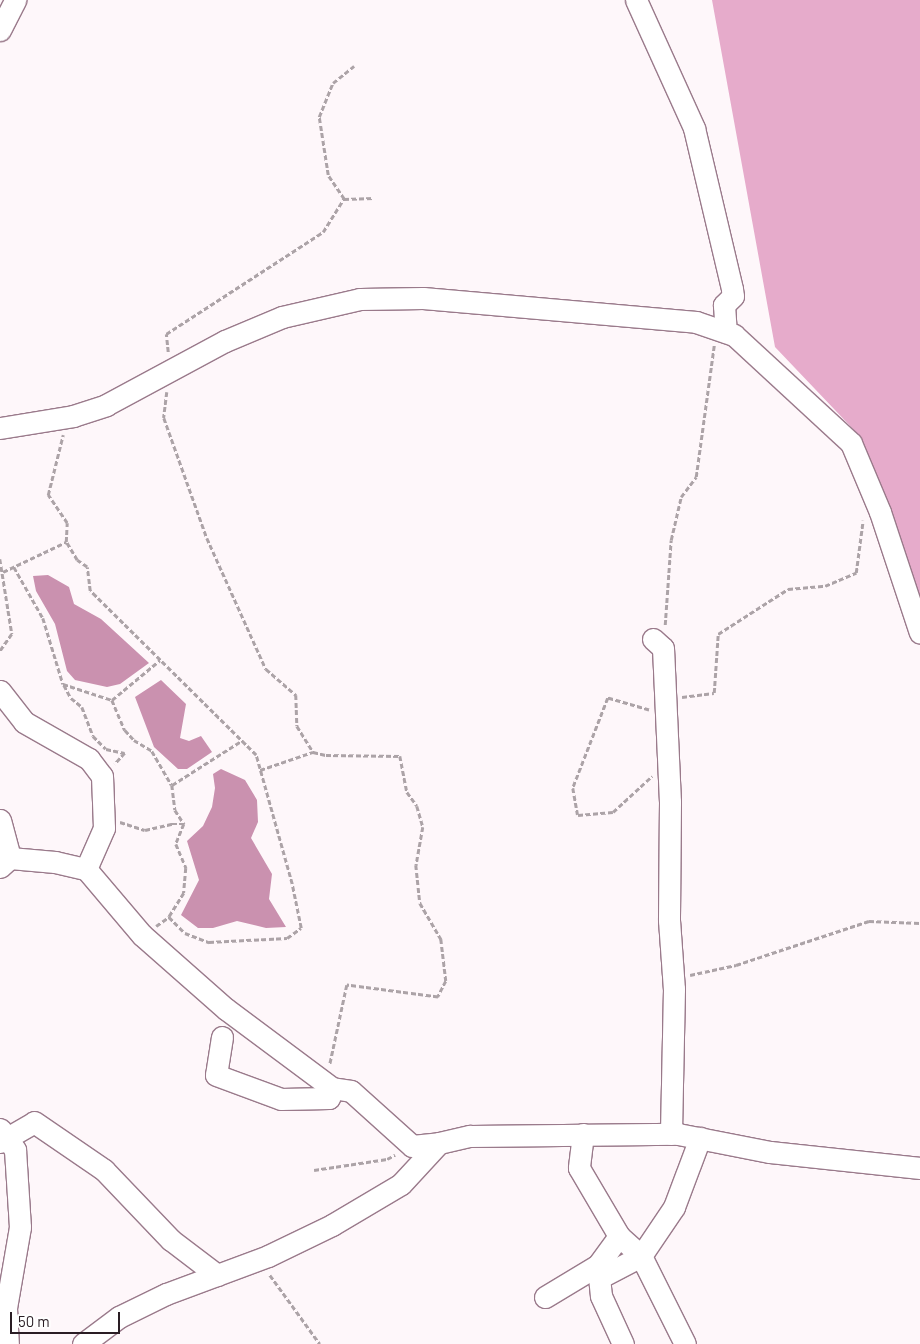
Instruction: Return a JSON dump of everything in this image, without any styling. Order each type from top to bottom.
[{"type":"street","points":[[0,30],[15,0]]},
{"type":"street","points":[[636,0],[694,128],[733,296],[724,305],[721,331]]},
{"type":"street","points":[[0,428],[62,418],[106,405],[225,341],[282,317],[360,299],[424,298],[696,322],[734,335],[851,444],[880,512],[920,633]]},
{"type":"street","points":[[658,644],[666,707],[668,776],[669,920],[673,982],[670,1134]]},
{"type":"street","points":[[0,691],[24,722],[89,759],[102,776],[104,817],[101,837],[86,869]]},
{"type":"street","points":[[0,820],[5,862],[55,862],[86,869],[142,936],[226,1009],[329,1085],[352,1092],[412,1146],[440,1143],[470,1136],[670,1134],[770,1152],[920,1168]]},
{"type":"street","points":[[222,1038],[216,1075],[281,1099],[330,1098],[329,1085]]},
{"type":"street","points":[[8,1344],[6,1308],[20,1227],[15,1150],[2,1136],[34,1122],[104,1170],[171,1240],[217,1275]]},
{"type":"street","points":[[583,1134],[579,1168],[619,1236],[641,1256],[685,1344]]},
{"type":"street","points":[[623,1344],[601,1296],[600,1278],[641,1256],[674,1207],[700,1138]]},
{"type":"street","points":[[83,1344],[119,1317],[166,1294],[259,1259],[332,1225],[401,1184],[440,1143]]},
{"type":"street","points":[[545,1297],[598,1265],[619,1236]]},
{"type":"path","points":[[344,199],[328,175],[319,117],[333,84],[354,66]]},
{"type":"path","points":[[344,199],[374,198]]},
{"type":"path","points":[[313,752],[298,726],[296,695],[266,669],[207,538],[164,418],[169,371],[166,334],[323,232],[344,199]]},
{"type":"path","points":[[658,644],[671,540],[681,497],[696,477],[721,331]]},
{"type":"path","points":[[62,418],[64,442],[56,456],[48,495],[67,523],[66,542],[77,560],[87,567],[90,590],[256,755],[292,884],[301,928],[287,938],[209,942],[185,933],[169,917],[184,893],[186,868],[176,844],[184,824]]},
{"type":"path","points":[[668,776],[651,776],[613,812],[578,815],[573,788],[608,698],[666,707],[714,693],[718,634],[788,589],[825,586],[856,573],[863,516]]},
{"type":"path","points":[[3,572],[66,542]]},
{"type":"path","points":[[0,559],[12,634],[0,651]]},
{"type":"path","points":[[14,567],[43,618],[63,684],[70,698],[82,707],[93,736],[106,749],[124,753],[102,776]]},
{"type":"path","points":[[112,700],[160,660]]},
{"type":"path","points":[[63,684],[112,700],[125,730],[134,740],[152,751],[172,785],[174,810],[184,824]]},
{"type":"path","points":[[172,785],[241,741]]},
{"type":"path","points":[[260,770],[313,752],[326,755],[400,756],[407,792],[417,806],[424,827],[416,865],[420,903],[441,939],[446,982],[438,997],[347,985],[329,1085]]},
{"type":"path","points":[[104,817],[145,830],[172,824],[184,824]]},
{"type":"path","points":[[673,982],[869,921],[920,922]]},
{"type":"path","points":[[314,1170],[387,1159],[412,1146]]},
{"type":"path","points":[[259,1259],[320,1344]]},
{"type":"shaded area","points":[[712,0],[920,0],[920,599],[854,430],[775,347]]},
{"type":"shaded area","points":[[48,575],[69,587],[74,604],[101,619],[149,663],[120,684],[107,687],[75,680],[67,671],[55,624],[36,591],[33,576]]},
{"type":"shaded area","points":[[161,680],[186,704],[180,738],[189,741],[201,736],[212,752],[187,769],[178,769],[154,747],[135,697]]},
{"type":"shaded area","points":[[221,769],[245,780],[257,800],[258,822],[251,838],[272,874],[269,899],[286,927],[266,928],[237,921],[213,928],[198,928],[181,915],[199,880],[187,841],[203,826],[212,807],[215,788],[213,774]]}]
